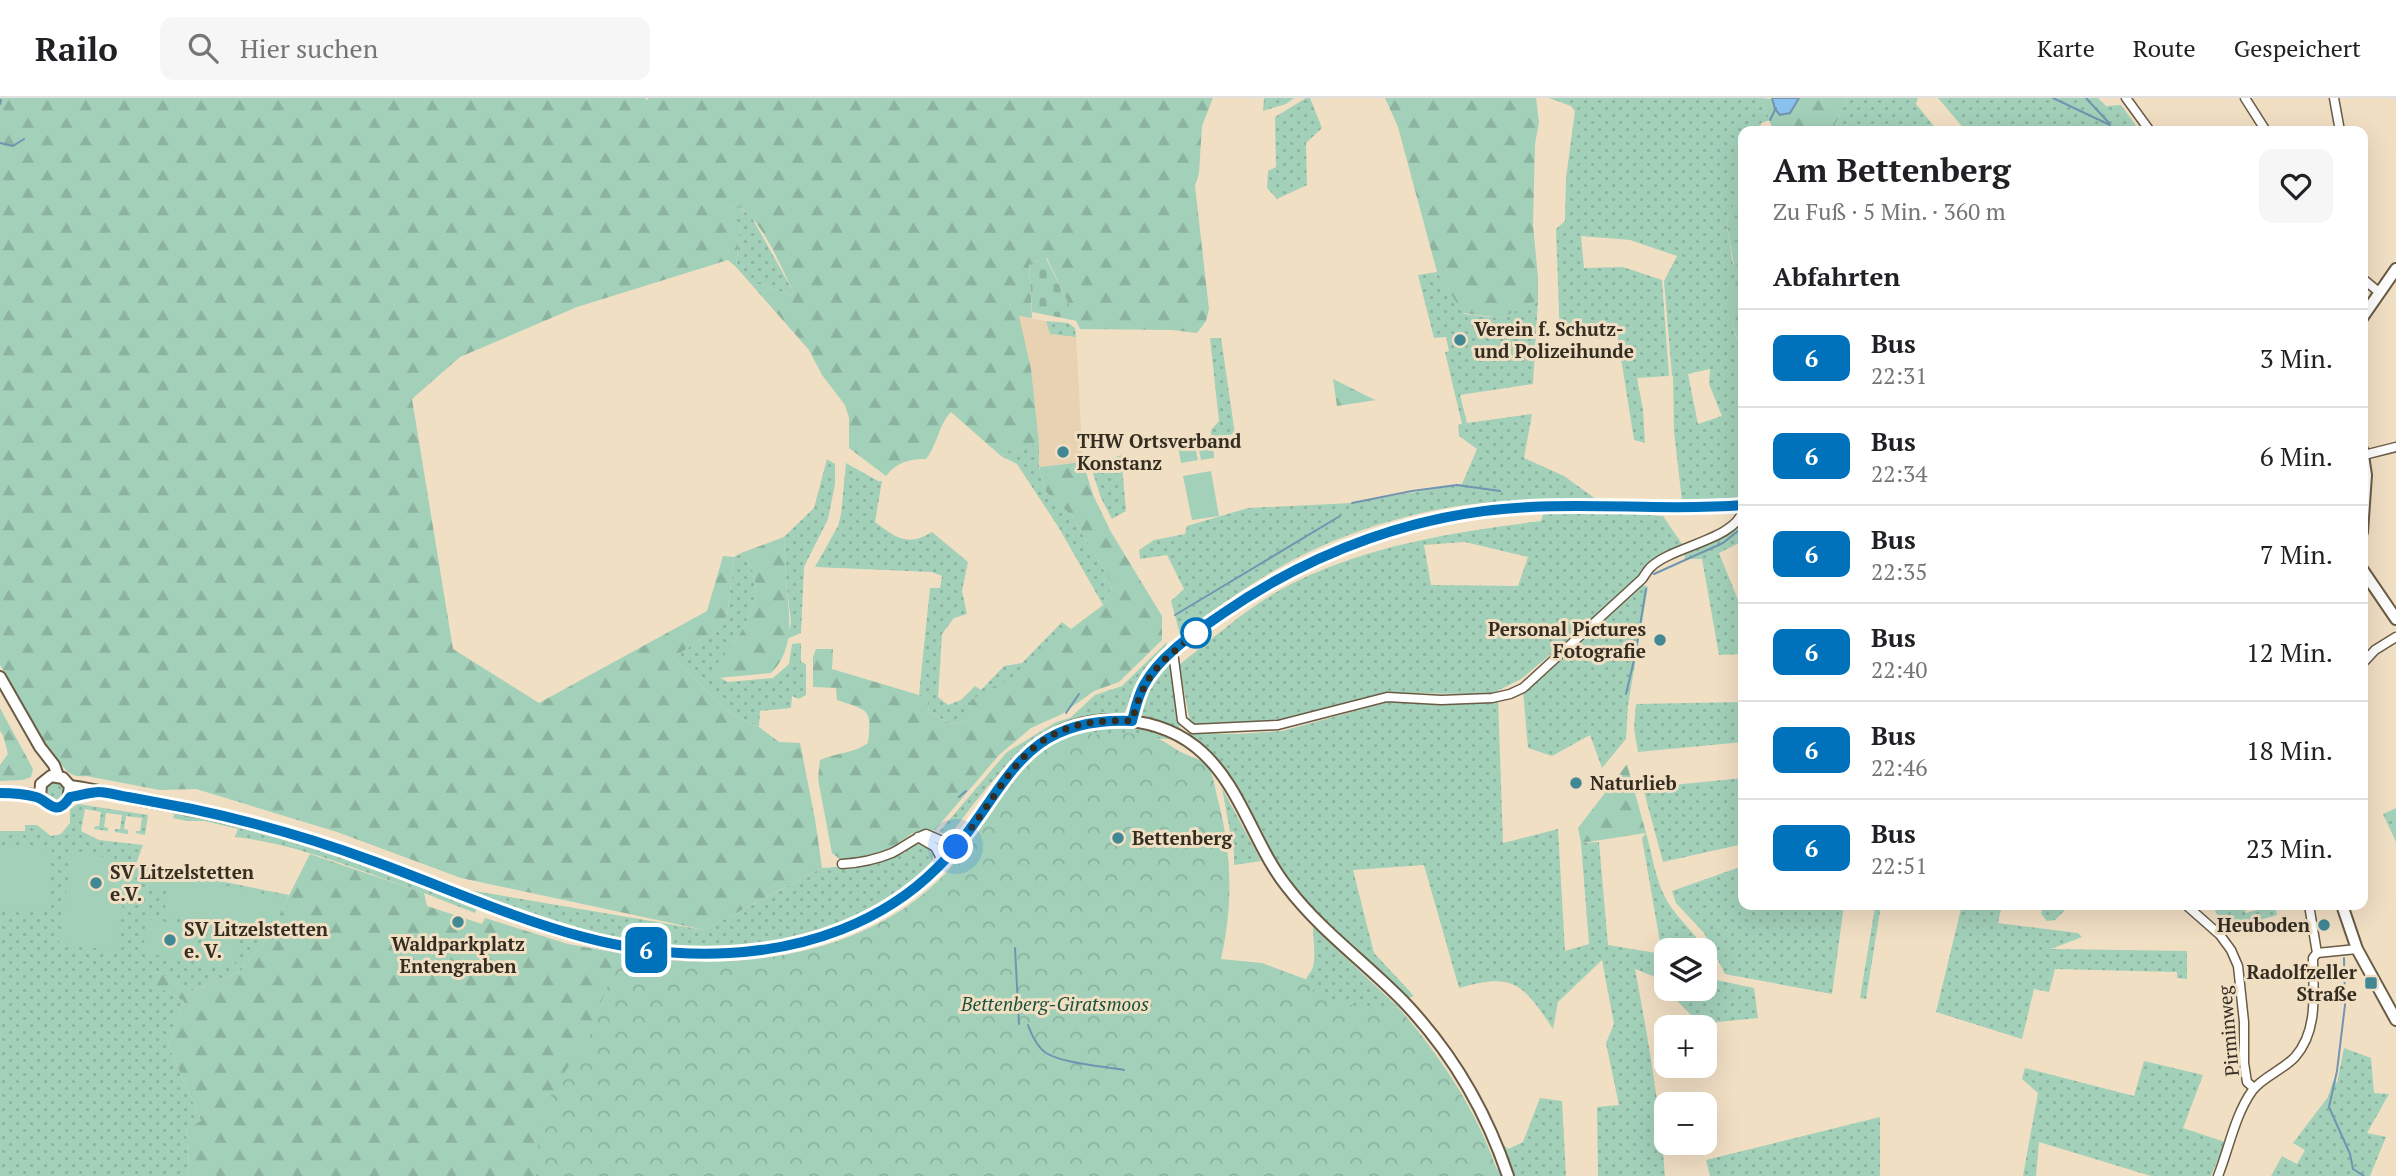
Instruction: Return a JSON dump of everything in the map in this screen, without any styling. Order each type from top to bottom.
[{"type":"main road","points":[[2368,310],[2396,269]]},
{"type":"main road","points":[[2368,578],[2396,620]]},
{"type":"main road","points":[[0,677],[40,747],[52,777]]},
{"type":"main road","points":[[70,792],[99,792],[155,802],[223,815],[299,835],[559,932],[606,944],[676,953],[730,953],[798,944],[860,923],[886,908],[911,891],[943,862],[1018,762],[1039,744],[1067,729],[1091,722],[1132,721],[1164,728],[1197,748],[1214,765],[1239,802],[1285,885],[1327,931],[1403,1002],[1447,1055],[1484,1118],[1508,1176]]},
{"type":"main road","points":[[40,792],[49,806],[65,804],[70,792],[67,781],[52,777]]},
{"type":"main road","points":[[5,793],[40,792],[52,777]]},
{"type":"main road","points":[[2344,910],[2357,949],[2396,1020]]},
{"type":"street","points":[[2126,98],[2146,126]]},
{"type":"street","points":[[2245,98],[2263,126]]},
{"type":"street","points":[[2334,98],[2339,126]]},
{"type":"street","points":[[2368,283],[2381,293]]},
{"type":"street","points":[[2368,451],[2396,447]]},
{"type":"street","points":[[1132,721],[1144,683],[1173,652],[1236,605],[1282,576],[1341,549],[1421,522],[1486,511],[1530,507],[1738,508]]},
{"type":"street","points":[[1173,652],[1182,720],[1193,729],[1278,725],[1387,697],[1441,700],[1492,698],[1510,694],[1523,688],[1642,579],[1652,566],[1724,531],[1738,519]]},
{"type":"street","points":[[2368,658],[2396,637]]},
{"type":"street","points":[[842,864],[864,863],[892,853],[926,834],[956,847]]},
{"type":"street","points":[[918,837],[935,847],[943,862]]},
{"type":"street","name":"Pirminweg","points":[[2192,910],[2220,935],[2231,950],[2238,967],[2244,1022],[2244,1063],[2247,1082],[2254,1088]]},
{"type":"street","points":[[2310,910],[2317,953]]},
{"type":"street","points":[[2218,1176],[2239,1118],[2254,1088],[2295,1057],[2305,1040],[2313,1009],[2313,958],[2317,953],[2357,949]]},
{"type":"shaded area","points":[[1018,316],[1046,321],[1050,334],[1076,337],[1083,462],[1039,467],[1031,369]]},
{"type":"green space","points":[[0,98],[1213,98],[1202,126],[1199,173],[1195,186],[1209,309],[1206,321],[1197,333],[1172,330],[1080,329],[1047,258],[1029,263],[1032,318],[1019,316],[1031,369],[1039,443],[1001,456],[951,412],[926,459],[904,462],[886,476],[849,448],[849,418],[845,405],[822,375],[809,350],[751,284],[761,284],[792,296],[793,291],[762,232],[755,221],[738,206],[729,208],[740,225],[736,267],[728,260],[577,307],[460,357],[412,399],[453,649],[539,703],[707,611],[723,556],[734,557],[727,616],[714,635],[704,637],[673,658],[731,714],[759,727],[779,742],[800,743],[822,868],[704,930],[461,878],[337,832],[196,789],[160,790],[75,776],[57,760],[0,665]]},
{"type":"green space","points":[[1264,98],[1294,98],[1286,104],[1263,111]]},
{"type":"green space","points":[[1310,98],[1322,128],[1306,143],[1307,185],[1277,199],[1267,188],[1268,171],[1276,167],[1275,117]]},
{"type":"green space","points":[[1385,98],[1536,98],[1539,122],[1535,144],[1533,225],[1538,300],[1501,318],[1463,313],[1437,272],[1398,127]]},
{"type":"green space","points":[[1549,98],[1762,98],[1770,120],[1761,123],[1760,126],[1738,126],[1738,196],[1726,221],[1733,264],[1738,266],[1731,309],[1738,342],[1738,497],[1682,501],[1674,431],[1673,376],[1664,281],[1677,256],[1630,240],[1581,236],[1584,268],[1623,267],[1662,280],[1669,376],[1637,378],[1645,443],[1634,440],[1618,339],[1560,338],[1556,229],[1565,221],[1566,178],[1575,111],[1571,106]],"holes":[[[1710,369],[1709,384],[1722,416],[1698,424],[1688,374]]]},
{"type":"green space","points":[[1762,98],[1798,102],[1799,98],[1848,98],[1834,126],[1771,126]]},
{"type":"green space","points":[[1848,98],[1918,98],[1916,104],[1934,126],[1834,126]]},
{"type":"green space","points":[[1938,98],[2098,98],[2106,106],[2121,105],[2136,126],[1962,126]]},
{"type":"green space","points":[[1738,196],[1738,266],[1734,265],[1726,221]]},
{"type":"green space","points":[[738,206],[751,216],[793,291],[792,296],[761,284],[751,284],[736,267],[740,226],[729,208]]},
{"type":"green space","points":[[1046,258],[1077,321],[1032,312],[1029,263]]},
{"type":"green space","points":[[1437,272],[1464,314],[1501,318],[1538,300],[1533,384],[1460,395],[1467,423],[1532,414],[1524,458],[1564,476],[1596,499],[1472,504],[1380,524],[1315,549],[1280,567],[1180,634],[1171,601],[1184,589],[1167,555],[1140,559],[1139,550],[1154,540],[1185,534],[1187,526],[1248,508],[1352,503],[1462,484],[1477,449],[1459,436],[1458,425],[1462,424],[1445,352],[1449,351],[1446,337],[1434,338],[1418,275]]},
{"type":"green space","points":[[1738,272],[1738,340],[1730,310],[1732,287]]},
{"type":"green space","points":[[1046,321],[1068,323],[1075,328],[1076,337],[1050,334]]},
{"type":"green space","points":[[1210,338],[1221,338],[1235,434],[1211,438],[1211,430],[1219,421]]},
{"type":"green space","points":[[1333,379],[1375,400],[1376,400],[1337,406]]},
{"type":"green space","points":[[1206,438],[1207,441],[1213,440],[1214,458],[1201,460],[1197,440]]},
{"type":"green space","points":[[1039,443],[1039,467],[1046,492],[1072,516],[1113,585],[1103,605],[1059,528],[1017,464],[1001,456]]},
{"type":"green space","points":[[1194,443],[1198,460],[1181,463],[1178,446]]},
{"type":"green space","points":[[1121,455],[1126,511],[1112,519],[1101,498],[1091,467]]},
{"type":"green space","points":[[827,459],[835,464],[835,484],[828,519],[804,567],[801,633],[787,639],[791,622],[784,537],[814,508]]},
{"type":"green space","points":[[1083,462],[1093,495],[1111,532],[1162,616],[1162,640],[1119,682],[1094,691],[1062,714],[1031,728],[999,755],[935,830],[911,834],[893,847],[858,860],[840,859],[832,853],[818,779],[820,760],[868,743],[869,723],[866,712],[862,709],[837,700],[836,688],[813,687],[813,657],[816,649],[833,649],[832,669],[919,695],[927,700],[929,712],[951,724],[967,721],[971,700],[996,685],[1021,676],[1071,629],[1103,605],[1113,585],[1072,516],[1046,492],[1039,467]]},
{"type":"green space","points":[[846,463],[882,481],[875,522],[902,539],[916,539],[932,532],[968,562],[962,591],[967,614],[954,618],[942,634],[938,697],[948,705],[961,700],[975,686],[981,690],[1004,666],[1022,663],[1062,622],[1071,629],[1021,677],[996,685],[967,721],[951,724],[929,712],[927,700],[919,695],[930,588],[940,588],[942,576],[932,572],[815,567],[838,526]]},
{"type":"green space","points":[[1211,471],[1219,516],[1192,520],[1183,476]]},
{"type":"green space","points":[[1558,509],[1663,516],[1682,544],[1642,570],[1635,581],[1648,587],[1628,705],[1626,739],[1602,768],[1590,735],[1552,756],[1528,748],[1523,690],[1570,638],[1521,679],[1491,694],[1389,693],[1277,723],[1194,727],[1190,722],[1179,665],[1281,589],[1326,568],[1416,541],[1541,521],[1544,511]],"holes":[[[1465,542],[1528,557],[1518,586],[1431,585],[1424,545]]]},
{"type":"green space","points":[[1737,527],[1738,544],[1719,553],[1738,600],[1738,654],[1719,655],[1702,559],[1685,559],[1684,554],[1708,545]]},
{"type":"green space","points":[[784,537],[789,630],[784,653],[771,673],[717,678],[713,674],[713,668],[743,629],[755,597],[751,567],[741,553]]},
{"type":"green space","points":[[741,553],[751,567],[755,597],[743,629],[713,668],[713,674],[728,682],[773,678],[789,664],[792,644],[801,643],[801,662],[806,664],[806,695],[799,699],[792,696],[791,708],[760,711],[759,727],[731,714],[673,658],[704,637],[714,635],[727,616],[734,557]]},
{"type":"green space","points":[[1167,642],[1165,649],[1138,682],[1124,714],[1094,717],[1068,724],[1044,736],[1003,769],[950,835],[939,832],[1007,752],[1056,722],[1070,718],[1095,695],[1122,686]]},
{"type":"green space","points":[[1170,662],[1180,730],[1139,714],[1144,691]]},
{"type":"green space","points":[[1498,698],[1503,843],[1558,829],[1565,951],[1589,944],[1581,843],[1599,842],[1608,945],[1654,953],[1654,977],[1635,969],[1656,1092],[1654,1155],[1663,1155],[1665,1176],[1598,1176],[1597,1107],[1619,1105],[1606,1043],[1614,1024],[1602,960],[1558,1002],[1553,1029],[1533,1001],[1515,986],[1493,981],[1459,988],[1424,865],[1353,870],[1374,953],[1414,996],[1408,998],[1306,903],[1288,882],[1205,749],[1186,733],[1282,731],[1388,702]]},
{"type":"green space","points":[[1738,702],[1738,742],[1638,752],[1634,728],[1636,704]]},
{"type":"green space","points":[[0,708],[33,769],[31,777],[0,781],[0,765],[8,754],[0,731]]},
{"type":"green space","points":[[1110,726],[1140,728],[1172,739],[1123,735],[1092,738],[962,855],[1004,790],[1039,751],[1069,736]]},
{"type":"green space","name":"Bettenberg-Giratsmoos","points":[[1084,732],[1098,735],[1130,733],[1149,736],[1205,764],[1214,784],[1229,862],[1228,920],[1221,959],[1262,963],[1313,982],[1313,994],[1345,1003],[1376,1008],[1398,1007],[1457,1087],[1481,1130],[1499,1176],[536,1176],[544,1107],[581,1045],[593,1032],[591,1026],[621,954],[706,962],[750,960],[794,953],[836,942],[876,925],[913,902],[945,874],[985,824],[1013,781],[1038,753]]},
{"type":"green space","points":[[1627,764],[1646,833],[1581,843],[1578,828]]},
{"type":"green space","points":[[1738,778],[1738,845],[1663,862],[1643,788]]},
{"type":"green space","points":[[49,779],[65,784],[67,795],[55,804],[42,792]]},
{"type":"green space","points":[[1222,788],[1261,861],[1234,865]]},
{"type":"green space","points":[[78,804],[148,815],[145,835],[136,833],[140,831],[142,818],[126,816],[124,829],[128,830],[128,834],[115,832],[115,829],[120,829],[122,815],[106,813],[104,827],[108,828],[108,831],[94,829],[99,826],[101,812],[85,809],[81,831],[99,840],[143,845],[136,864],[289,895],[269,935],[240,972],[192,991],[156,971],[153,984],[184,1001],[168,1045],[201,1121],[186,1129],[189,1165],[187,1176],[0,1176],[0,831],[25,831],[25,825],[37,825],[51,836],[61,834],[70,823],[70,809]]},
{"type":"green space","points":[[2396,808],[2396,842],[2383,814]]},
{"type":"green space","points":[[175,811],[248,827],[314,847],[477,908],[475,913],[307,852],[235,837],[238,829],[205,821],[173,818]]},
{"type":"green space","points":[[1646,833],[1656,874],[1671,907],[1696,938],[1659,938],[1642,838]]},
{"type":"green space","points":[[921,844],[927,847],[933,856],[932,864],[873,909],[839,925],[811,934],[752,946],[691,949],[612,940],[544,922],[457,888],[704,930],[822,868],[867,865],[904,853],[911,846]]},
{"type":"green space","points":[[0,845],[52,849],[48,912],[0,908]]},
{"type":"green space","name":"SV Litzelstetten e.V.","points":[[72,852],[129,861],[116,951],[59,943]]},
{"type":"green space","points":[[310,854],[424,893],[427,906],[482,924],[485,918],[568,944],[651,959],[697,963],[911,1176],[187,1176],[189,1165],[186,1128],[201,1121],[168,1045],[184,1001],[152,984],[156,971],[192,991],[240,972],[269,935]]},
{"type":"green space","points":[[1738,868],[1738,910],[1843,910],[1832,994],[1725,974],[1717,958],[1717,938],[1707,938],[1676,903],[1672,891]]},
{"type":"green space","name":"SV Litzelstetten e.V.","points":[[166,873],[287,899],[269,935],[164,914],[168,892],[163,890]]},
{"type":"green space","points":[[147,875],[163,879],[161,890],[145,886]]},
{"type":"green space","points":[[1875,910],[1880,910],[1866,999],[1860,998]]},
{"type":"green space","points":[[1961,910],[2001,910],[1998,923],[2078,933],[2082,937],[2051,949],[2187,951],[2187,979],[2177,978],[2177,972],[2055,969],[2049,992],[2034,989],[2022,1039],[1936,1012]]},
{"type":"green space","points":[[2042,910],[2064,910],[2055,920],[2047,921],[2041,914]]},
{"type":"green space","points":[[2215,910],[2245,910],[2246,913],[2276,910],[2277,915],[2230,929],[2223,925]]},
{"type":"green space","name":"SV Litzelstetten e. V.","points":[[148,919],[198,927],[192,961],[142,952]]},
{"type":"green space","points":[[1313,927],[1398,1007],[1378,1010],[1359,1008],[1482,1148],[1502,1176],[1389,1176],[1300,992],[1313,967]]},
{"type":"green space","name":"SV Litzelstetten e. V.","points":[[208,929],[240,935],[234,968],[202,963]]},
{"type":"green space","points":[[1717,980],[1754,988],[1758,1018],[1717,1022],[1717,1015],[1691,1015],[1677,1001],[1717,1001]]},
{"type":"green space","points":[[2344,1048],[2371,1058],[2374,1093],[2389,1094],[2367,1133],[2386,1137],[2370,1176],[2271,1176],[2282,1156],[2297,1164],[2305,1150],[2293,1143],[2328,1097],[2333,1081],[2337,1083]]},
{"type":"green space","points":[[2144,1061],[2203,1075],[2183,1128],[2225,1142],[2211,1176],[2151,1176],[2039,1142],[2036,1176],[2023,1176],[2038,1093],[2022,1079],[2025,1068],[2134,1096]]},
{"type":"green space","points":[[1540,1098],[1562,1101],[1566,1176],[1513,1176],[1499,1140],[1508,1149],[1523,1142]]},
{"type":"green space","points":[[1880,1117],[1880,1176],[1710,1176],[1706,1160]]},
{"type":"water","points":[[1772,98],[1799,98],[1790,113],[1780,115]]},
{"type":"waterway","points":[[2053,98],[2110,125]]},
{"type":"waterway","points":[[2086,98],[2109,123]]},
{"type":"waterway","points":[[0,104],[1,100]]},
{"type":"waterway","points":[[1770,120],[1776,108]]},
{"type":"waterway","points":[[0,143],[13,146],[24,139]]},
{"type":"waterway","points":[[1352,503],[1457,485],[1500,491]]},
{"type":"waterway","points":[[1175,615],[1340,516]]},
{"type":"waterway","points":[[1654,574],[1723,543],[1738,531]]},
{"type":"waterway","points":[[1626,694],[1646,589]]},
{"type":"waterway","points":[[1066,713],[1079,694]]},
{"type":"waterway","points":[[959,797],[966,791]]},
{"type":"waterway","points":[[1015,948],[1019,1024]]},
{"type":"waterway","points":[[2344,958],[2345,1005],[2337,1071],[2329,1107],[2350,1154],[2353,1169],[2364,1176]]},
{"type":"waterway","points":[[1028,1025],[1040,1048],[1054,1057],[1124,1070]]},
{"type":"bus line","name":"6","points":[[0,793],[40,797],[49,806],[57,807],[65,804],[70,797],[99,792],[256,823],[373,861],[559,932],[606,944],[689,954],[730,953],[798,944],[860,923],[911,891],[936,870],[962,840],[1006,776],[1030,751],[1054,735],[1076,726],[1105,720],[1132,721],[1144,683],[1173,652],[1197,632],[1259,590],[1313,561],[1356,543],[1421,522],[1507,508],[1709,508],[1738,505]]},
{"type":"place","name":"Verein f. Schutz- und Polizeihunde","points":[[1460,340]]},
{"type":"place","name":"THW Ortsverband Konstanz","points":[[1063,452]]},
{"type":"place","name":"Personal Pictures Fotografie","points":[[1660,640]]},
{"type":"place","name":"Naturlieb","points":[[1576,783]]},
{"type":"place","name":"Bettenberg","points":[[1118,838]]},
{"type":"place","name":"SV Litzelstetten e.V.","points":[[96,883]]},
{"type":"place","name":"Waldparkplatz Entengraben","points":[[458,922]]},
{"type":"place","name":"Heuboden","points":[[2324,925]]},
{"type":"place","name":"SV Litzelstetten e. V.","points":[[170,940]]},
{"type":"place","name":"Radolfzeller Straße","points":[[2371,983]]},
{"type":"route","points":[[956,847],[1006,776],[1039,744],[1067,729],[1091,722],[1132,721],[1144,683],[1173,652],[1196,633]]}]
